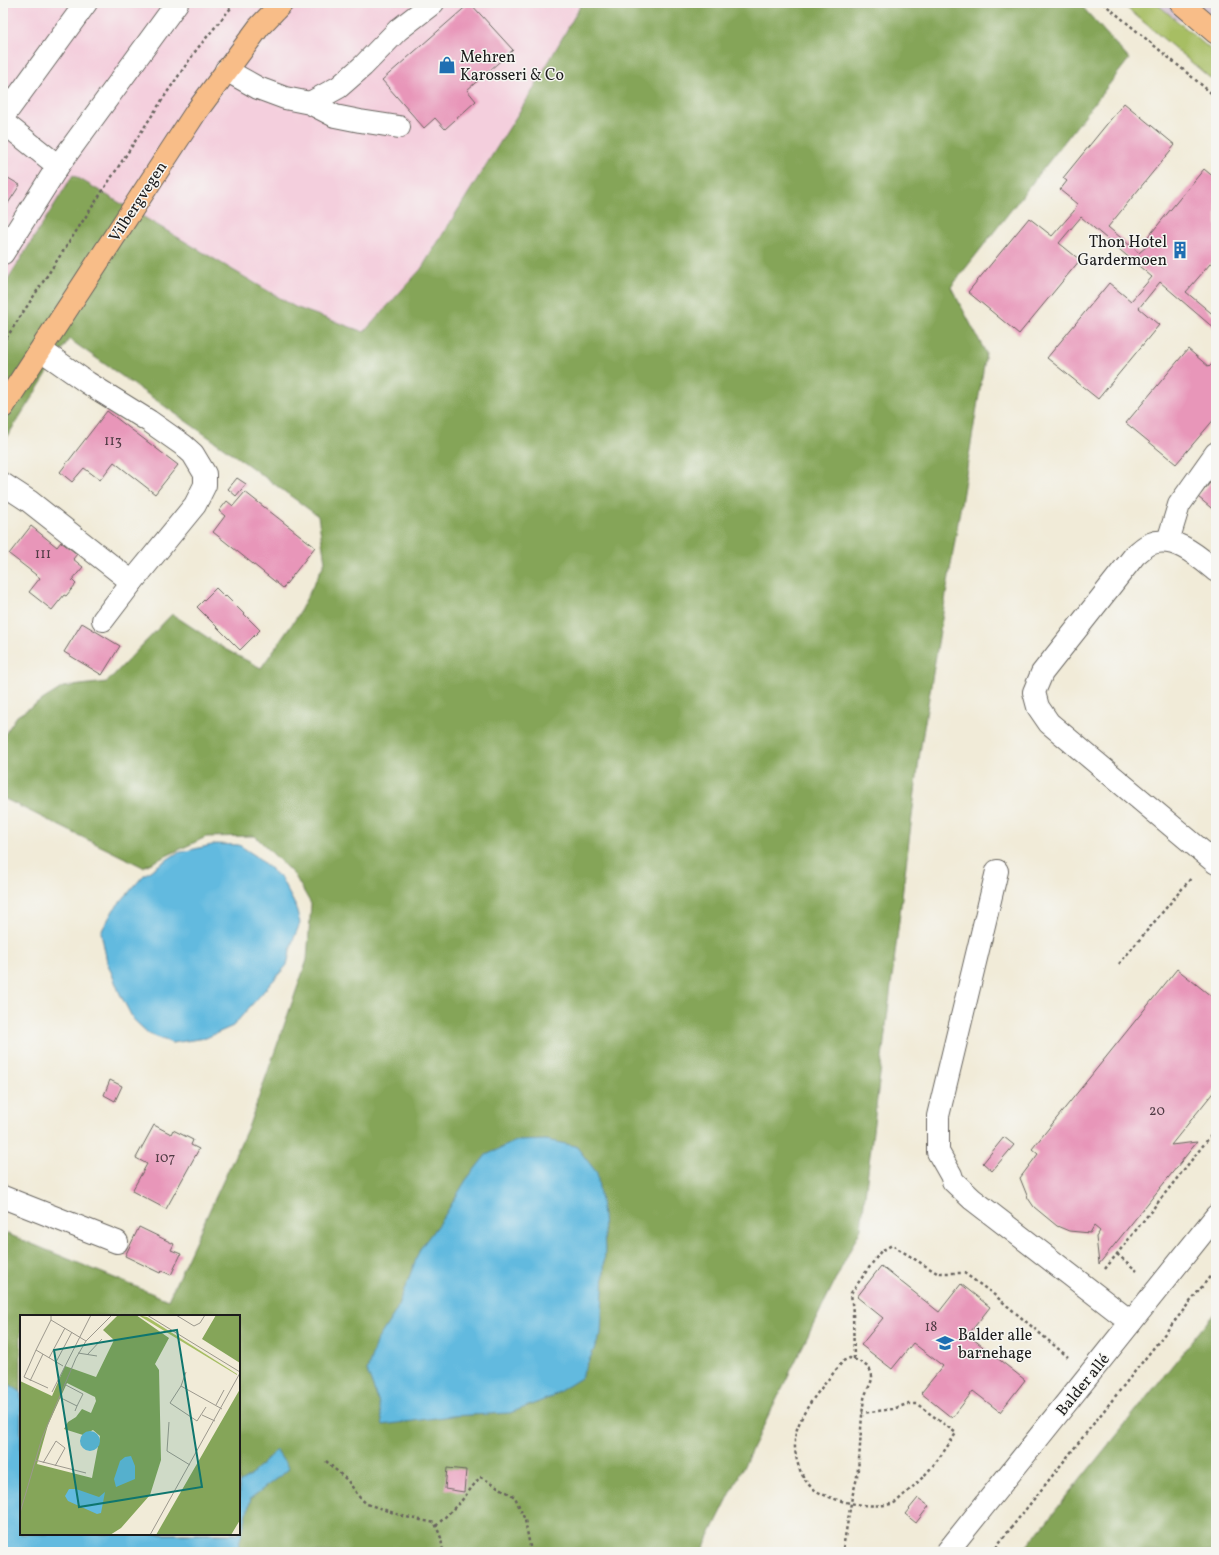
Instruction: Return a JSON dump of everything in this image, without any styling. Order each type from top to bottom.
[{"type":"main road","name":"Vilbergvegen","points":[[3,407],[160,166],[226,70],[259,27],[282,3]]},
{"type":"main road","points":[[1181,3],[1216,33]]},
{"type":"street","points":[[3,117],[86,3]]},
{"type":"street","points":[[3,253],[58,166],[176,3]]},
{"type":"street","points":[[310,103],[339,87],[363,66],[398,30],[433,3]]},
{"type":"street","points":[[226,70],[258,88],[285,98],[310,103],[334,116],[360,122],[400,127]]},
{"type":"street","points":[[3,122],[58,166]]},
{"type":"street","points":[[41,350],[88,383],[149,421],[183,445],[193,454],[205,474],[205,485],[195,504],[103,620]]},
{"type":"street","points":[[1168,542],[1179,505],[1216,453]]},
{"type":"street","points":[[3,484],[29,501],[132,582]]},
{"type":"street","points":[[1213,860],[1049,723],[1038,707],[1034,692],[1042,673],[1135,555],[1150,544],[1168,542],[1187,548],[1216,571]]},
{"type":"street","points":[[997,871],[938,1116],[938,1152],[953,1181],[972,1199],[1132,1322]]},
{"type":"street","points":[[3,1197],[117,1242]]},
{"type":"street","name":"Balder allé","points":[[947,1552],[1216,1216]]},
{"type":"path","points":[[3,343],[168,91],[198,49],[235,3]]},
{"type":"path","points":[[1103,3],[1216,97]]},
{"type":"path","points":[[1119,964],[1213,860]]},
{"type":"path","points":[[1089,1288],[1213,1133],[1216,1133]]},
{"type":"path","points":[[854,1359],[851,1293],[881,1251],[892,1246],[937,1273],[964,1274],[992,1293],[1068,1357]]},
{"type":"path","points":[[1117,1254],[1137,1271]]},
{"type":"path","points":[[992,1552],[1216,1269]]},
{"type":"path","points":[[843,1548],[851,1503],[857,1477],[862,1414],[864,1397],[872,1377],[871,1371],[864,1364],[850,1358],[843,1361],[806,1410],[797,1430],[795,1445],[796,1460],[802,1474],[813,1489],[832,1498],[851,1503],[878,1506],[895,1502],[921,1480],[956,1433],[917,1404],[907,1404],[893,1409],[862,1414]]},
{"type":"path","points":[[326,1461],[348,1481],[360,1498],[367,1504],[406,1517],[429,1521],[435,1524],[441,1538],[443,1552]]},
{"type":"path","points":[[436,1526],[462,1500],[480,1478],[483,1478],[515,1497],[525,1520],[531,1552]]},
{"type":"shaded area","points":[[3,3],[582,3],[531,93],[421,269],[364,332],[295,307],[73,175],[3,287]]},
{"type":"shaded area","points":[[1135,3],[1216,3],[1216,34]]},
{"type":"green space","points":[[582,3],[1079,3],[1129,59],[951,287],[986,353],[920,752],[861,1228],[703,1549],[700,1552],[3,1552],[3,1232],[168,1300],[249,1125],[307,960],[311,904],[295,876],[255,836],[206,837],[143,867],[3,798],[3,737],[17,716],[63,687],[107,682],[172,614],[225,649],[261,668],[297,617],[325,562],[318,516],[69,339],[3,443],[3,287],[73,175],[295,307],[364,332],[421,269],[531,93]]},
{"type":"green space","points":[[1121,3],[1156,3],[1216,54],[1216,83]]},
{"type":"green space","points":[[1216,1311],[1216,1552],[1022,1552]]},
{"type":"water","points":[[216,844],[239,845],[256,856],[281,878],[295,905],[300,923],[292,943],[287,965],[233,1026],[206,1038],[172,1043],[149,1034],[133,1019],[120,994],[107,962],[101,932],[114,909],[144,875],[177,853]]},
{"type":"water","points":[[546,1140],[576,1146],[597,1173],[603,1216],[605,1249],[601,1334],[581,1378],[549,1398],[510,1413],[451,1416],[383,1425],[378,1400],[367,1371],[376,1342],[396,1311],[420,1249],[445,1215],[466,1180],[486,1155],[516,1141]]},
{"type":"water","points":[[3,1380],[20,1391],[20,1535],[240,1535],[240,1482],[250,1476],[276,1450],[289,1469],[251,1498],[237,1552],[3,1552]]},
{"type":"building","name":"Mehren Karosseri & Co","points":[[470,3],[513,50],[467,90],[476,101],[445,129],[435,118],[424,128],[382,80]]},
{"type":"building","name":"Thon Hotel Gardermoen","points":[[1124,103],[1175,145],[1108,227],[1139,253],[1147,246],[1143,243],[1204,169],[1216,179],[1216,257],[1186,292],[1216,317],[1216,330],[1160,282],[1139,308],[1159,325],[1098,399],[1047,358],[1109,283],[1131,301],[1152,277],[1081,217],[1059,243],[1080,260],[1019,334],[968,292],[1029,218],[1052,236],[1074,211],[1077,204],[1060,190],[1067,181],[1063,178]]},
{"type":"building","points":[[3,175],[20,185],[3,211]]},
{"type":"building","points":[[1188,349],[1209,367],[1216,360],[1216,417],[1176,464],[1126,423]]},
{"type":"building","points":[[107,411],[178,465],[155,494],[114,462],[100,480],[84,468],[72,482],[60,472]]},
{"type":"building","points":[[1216,476],[1216,512],[1198,497]]},
{"type":"building","points":[[237,478],[246,484],[236,496],[228,489]]},
{"type":"building","points":[[245,492],[315,547],[283,588],[213,532],[225,516],[219,511],[227,501],[233,506]]},
{"type":"building","points":[[31,526],[57,547],[61,542],[77,554],[73,559],[83,567],[72,580],[76,584],[66,596],[64,595],[52,610],[29,592],[40,578],[9,554]]},
{"type":"building","points":[[216,588],[260,630],[240,650],[197,607]]},
{"type":"building","points":[[82,623],[120,646],[102,675],[64,652]]},
{"type":"building","points":[[1177,969],[1216,1000],[1216,1089],[1171,1145],[1197,1142],[1099,1264],[1096,1237],[1100,1231],[1094,1226],[1090,1233],[1069,1231],[1057,1226],[1034,1207],[1028,1198],[1020,1178],[1038,1154],[1032,1149]]},
{"type":"building","points":[[110,1080],[122,1086],[115,1101],[104,1095]]},
{"type":"building","points":[[154,1125],[171,1134],[173,1130],[193,1140],[191,1145],[199,1149],[166,1209],[132,1191],[147,1164],[136,1158]]},
{"type":"building","points":[[1004,1137],[1014,1145],[992,1171],[983,1163]]},
{"type":"building","points":[[139,1227],[174,1244],[171,1250],[181,1254],[171,1275],[162,1271],[160,1273],[125,1256]]},
{"type":"building","points":[[881,1266],[939,1312],[961,1284],[990,1307],[968,1335],[1025,1380],[1000,1412],[973,1391],[952,1418],[921,1393],[943,1366],[913,1343],[892,1369],[861,1345],[883,1318],[857,1297]]},
{"type":"building","points":[[447,1468],[466,1470],[464,1492],[445,1489]]},
{"type":"building","points":[[918,1498],[929,1506],[916,1523],[905,1514]]},
{"type":"place","name":"Mehren Karosseri & Co","points":[[447,65]]},
{"type":"place","name":"Thon Hotel Gardermoen","points":[[1180,250]]},
{"type":"place","name":"Balder alle barnehage","points":[[945,1343]]}]
